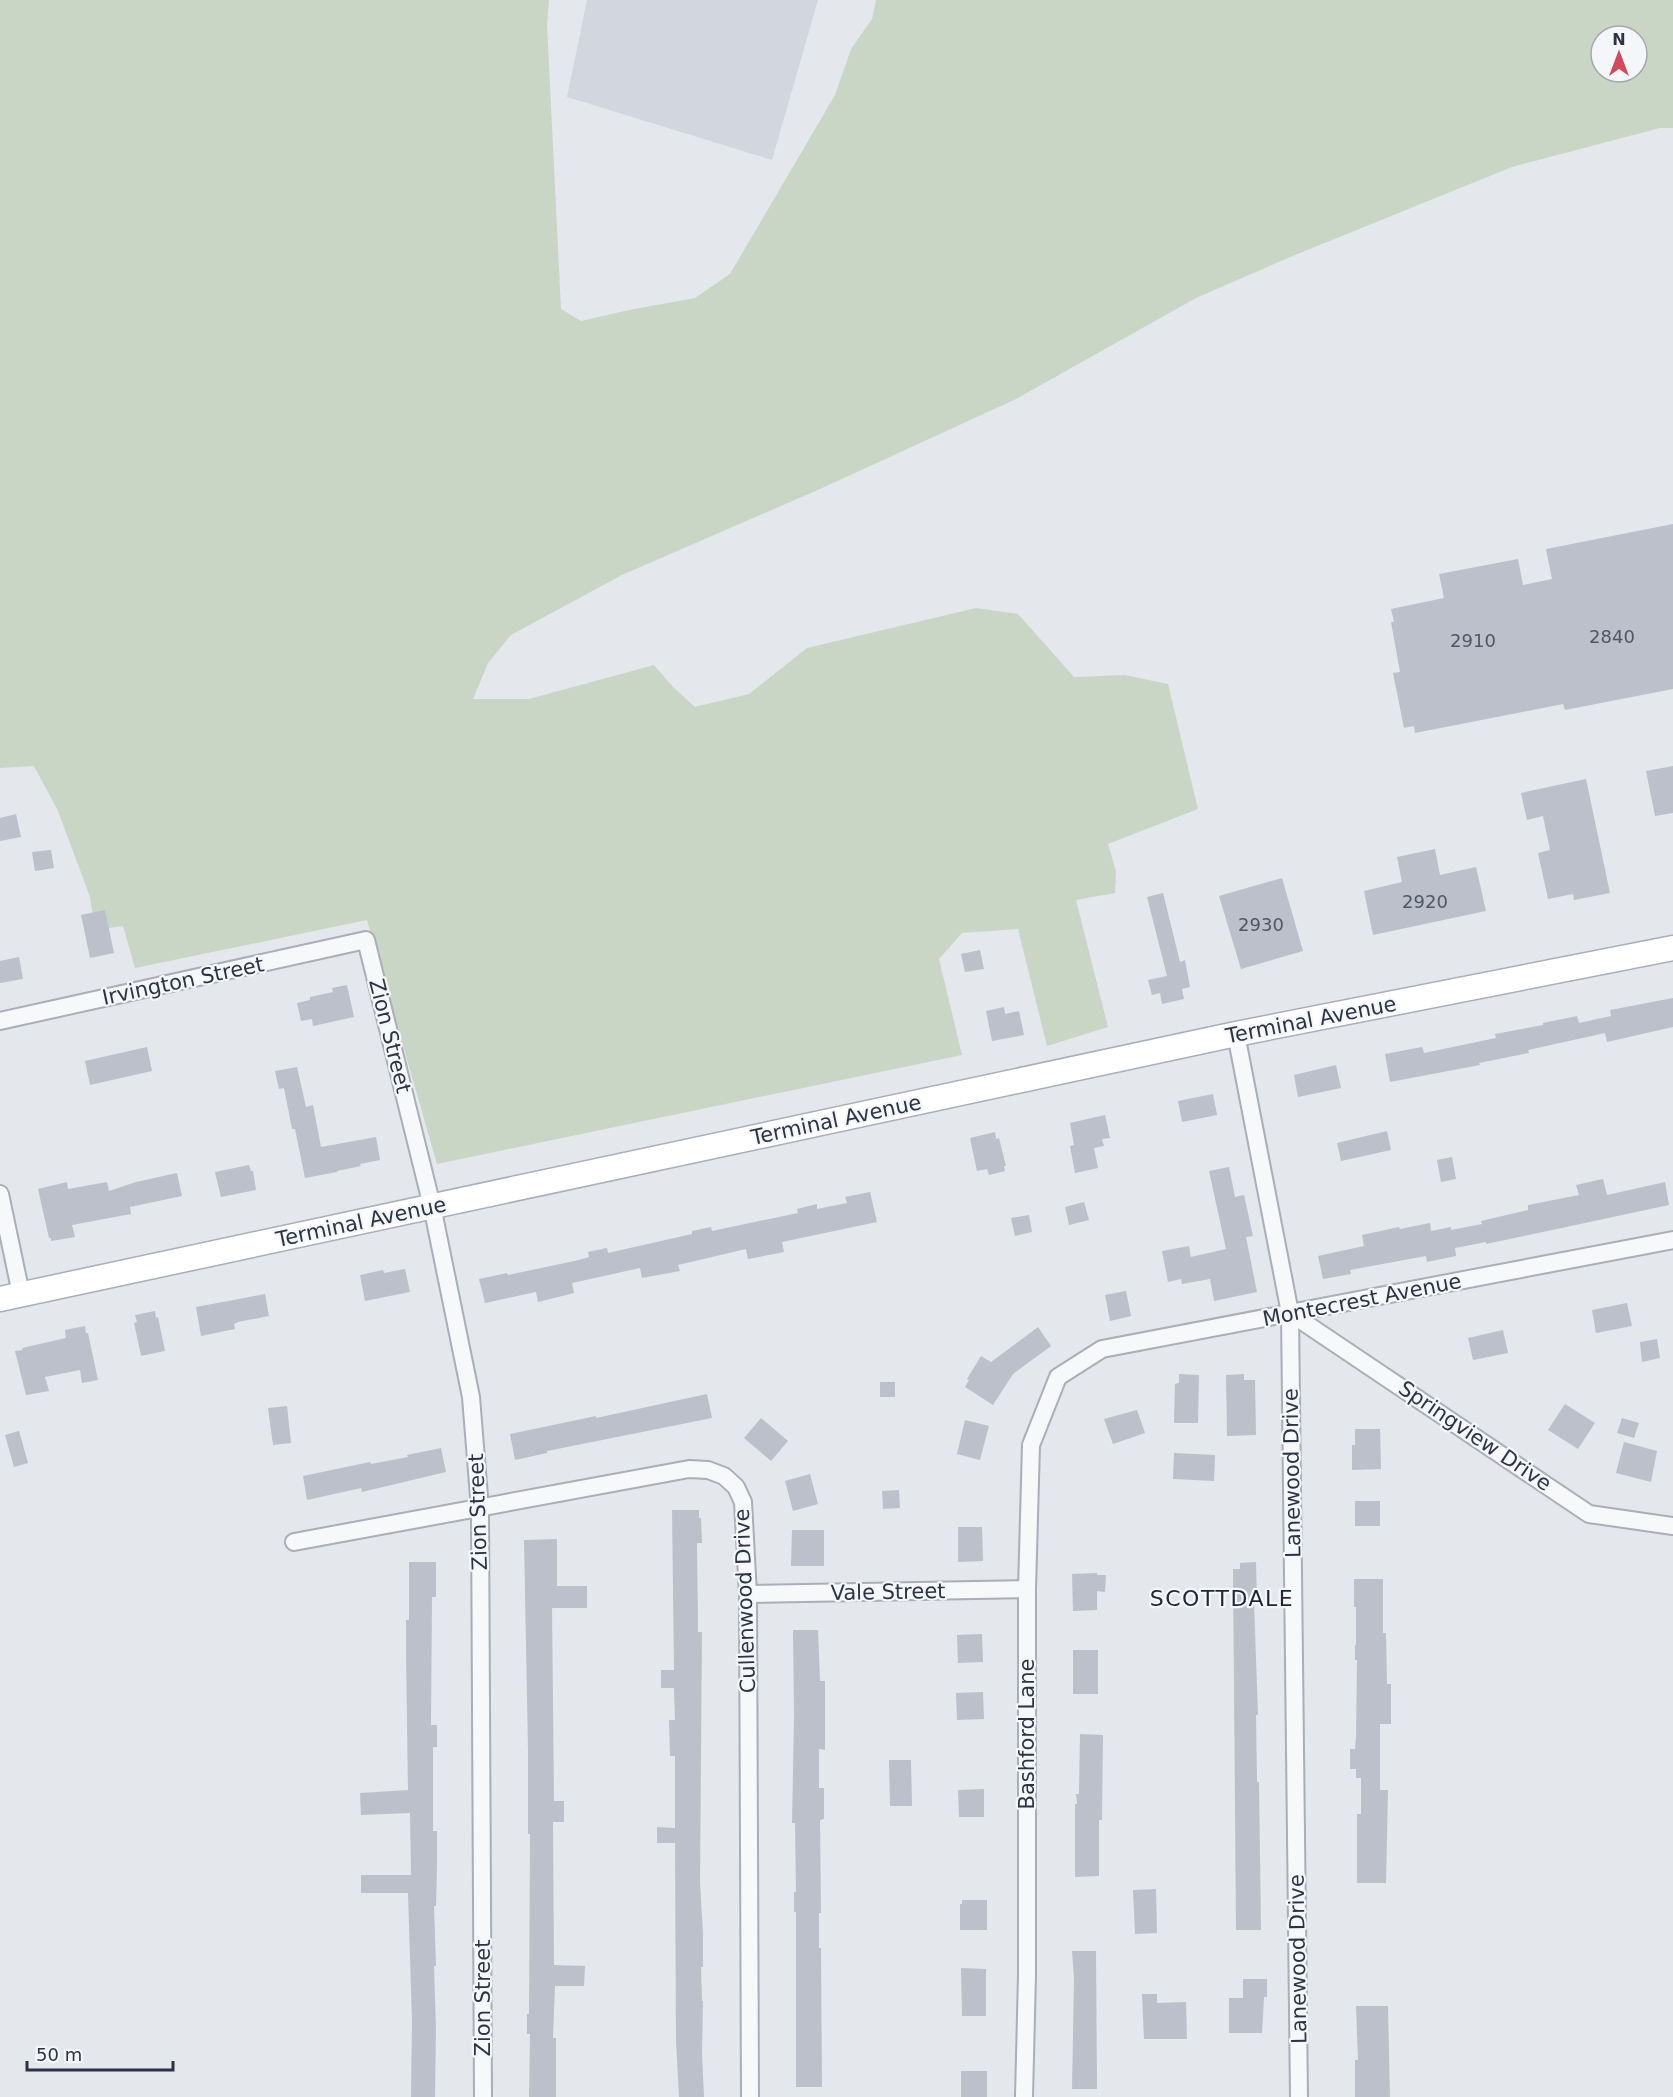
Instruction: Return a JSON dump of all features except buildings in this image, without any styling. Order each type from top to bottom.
[{"type":"street","name":"Irvington Street","points":[[0,1021],[366,940]]},
{"type":"street","name":"Zion Street","points":[[366,940],[432,1206],[471,1397],[480,1509],[483,2097]]},
{"type":"street","name":"Terminal Avenue","points":[[11,1296],[1236,1034],[1673,948]]},
{"type":"street","name":"Lanewood Drive","points":[[1236,1034],[1290,1313],[1299,2097]]},
{"type":"street","points":[[0,1194],[11,1296]]},
{"type":"street","name":"Montecrest Avenue","points":[[1058,1377],[1102,1349],[1673,1240]]},
{"type":"street","name":"Springview Drive","points":[[1290,1313],[1589,1514],[1673,1526]]},
{"type":"street","name":"Bashford Lane","points":[[1024,2097],[1027,1975],[1027,1589],[1031,1445],[1058,1377]]},
{"type":"street","name":"Cullenwood Drive","points":[[294,1542],[689,1469],[708,1470],[724,1476],[736,1487],[743,1502],[748,1594],[750,2097]]},
{"type":"street","name":"Vale Street","points":[[748,1594],[1027,1589]]},
{"type":"shaded area","points":[[587,0],[818,0],[772,160],[567,97]]},
{"type":"green space","points":[[0,0],[549,0],[547,25],[561,309],[581,321],[695,298],[730,274],[835,95],[851,49],[872,19],[876,0],[1673,0],[1673,128],[1660,128],[1512,167],[1295,255],[1196,298],[1016,399],[820,489],[622,575],[511,635],[488,663],[473,699],[529,699],[654,665],[695,707],[749,694],[807,648],[976,608],[1018,614],[1074,677],[1125,675],[1168,684],[1198,809],[1108,844],[1116,871],[1115,893],[1076,900],[1108,1027],[1047,1046],[1018,929],[962,933],[939,959],[962,1055],[437,1164],[367,920],[135,968],[123,926],[95,930],[90,897],[58,811],[34,766],[0,768]]},
{"type":"district","name":"SCOTTDALE","points":[[1222,1598]]}]
